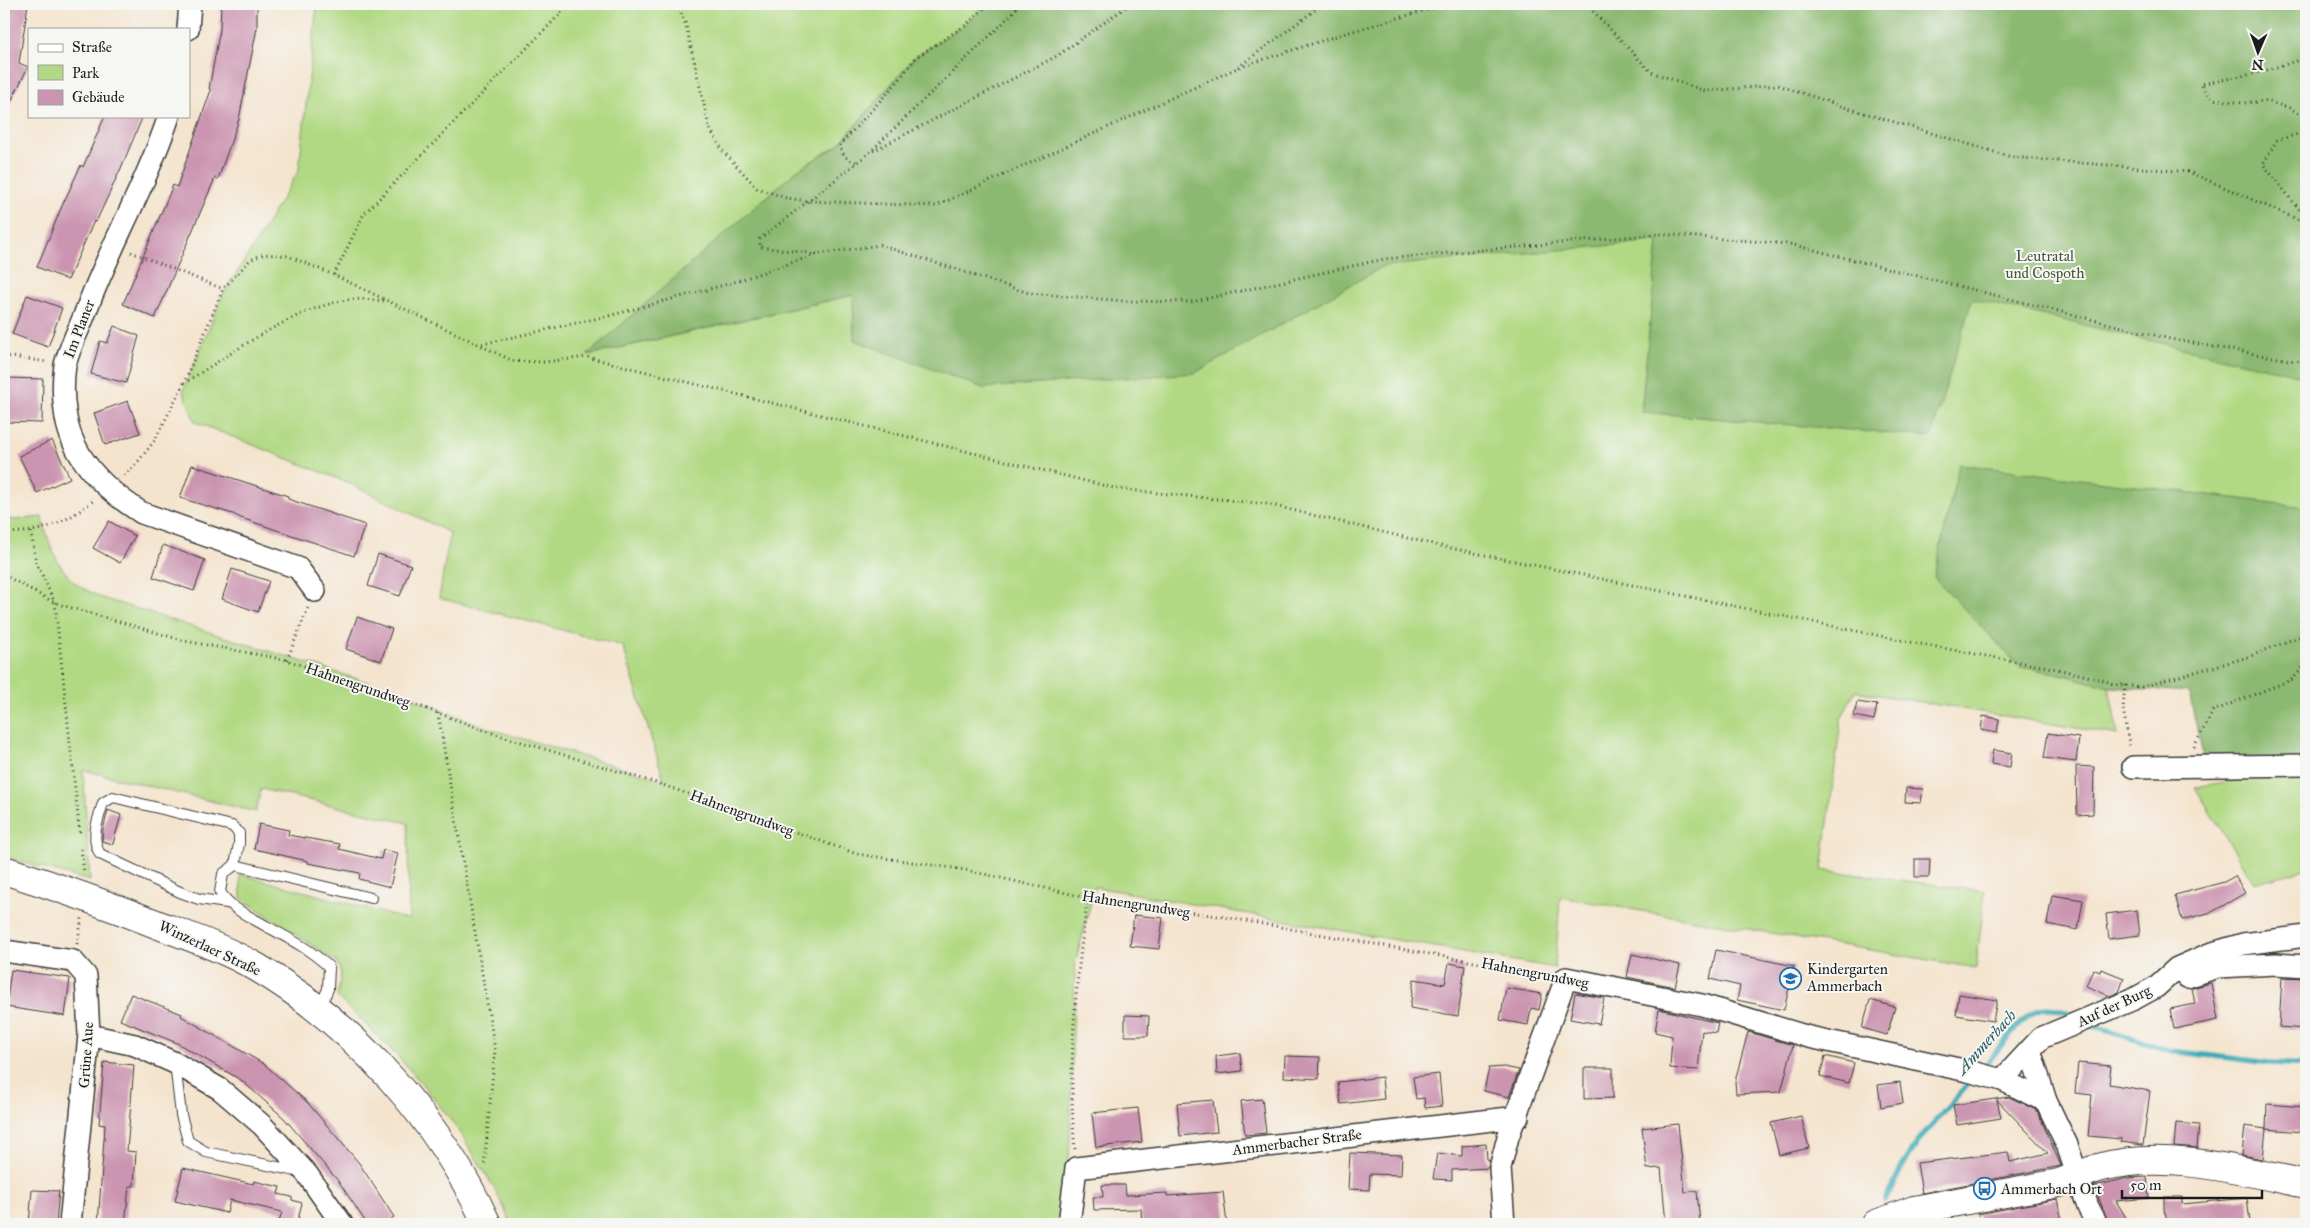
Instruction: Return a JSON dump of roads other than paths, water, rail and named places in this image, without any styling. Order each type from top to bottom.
[{"type":"main road","name":"Winzerlaer Straße","points":[[4,870],[86,896],[196,939],[257,968],[318,1011],[334,1023],[387,1076],[423,1117],[443,1144],[487,1224]]},
{"type":"main road","points":[[1876,1224],[1914,1210],[2059,1183],[2080,1177],[2101,1167],[2147,1160],[2202,1165],[2306,1184]]},
{"type":"street","points":[[188,28],[190,4]]},
{"type":"street","name":"Im Planer","points":[[168,118],[156,154],[114,245],[65,365],[64,411],[69,430],[78,451],[91,471],[108,488],[142,513],[298,568],[316,591]]},
{"type":"street","points":[[2133,767],[2306,765]]},
{"type":"street","name":"Auf der Burg","points":[[2030,1050],[2041,1038],[2134,999],[2156,987],[2177,968],[2209,954],[2243,944],[2306,936]]},
{"type":"street","name":"Grüne Aue","points":[[4,951],[73,960],[86,976],[89,1035],[70,1224]]},
{"type":"street","points":[[2156,987],[2218,967],[2276,964],[2306,966]]},
{"type":"street","name":"Hahnengrundweg","points":[[1518,1117],[1566,978],[1702,1005],[1809,1037],[1968,1071],[1996,1079],[2046,1101]]},
{"type":"street","points":[[89,1035],[135,1044],[175,1063],[220,1088],[262,1125],[307,1174],[342,1224]]},
{"type":"street","points":[[1996,1079],[2030,1050],[2046,1101],[2067,1145],[2080,1177],[2088,1207],[2097,1224]]},
{"type":"street","points":[[1504,1224],[1500,1168],[1508,1137],[1518,1117]]},
{"type":"street","name":"Ammerbacher Straße","points":[[1069,1224],[1076,1168],[1518,1117]]},
{"type":"lane","points":[[227,903],[220,892],[223,874],[235,866],[239,844],[239,833],[232,826],[113,798],[103,803],[94,835],[95,847],[100,854],[180,892],[199,899],[227,903],[316,955],[328,967],[328,989],[318,1011]]},
{"type":"lane","points":[[235,866],[371,898]]},
{"type":"lane","points":[[175,1063],[181,1116],[188,1141],[206,1152],[307,1174]]},
{"type":"waterway","name":"Ammerbach","points":[[1982,1070],[2020,1024],[2038,1010],[2054,1009],[2076,1018]]},
{"type":"waterway","name":"Ammerbach","points":[[2086,1024],[2171,1051],[2271,1063],[2306,1065]]},
{"type":"waterway","name":"Ammerbach","points":[[1885,1200],[1902,1167],[1922,1136],[1974,1078]]},
{"type":"place","name":"Kindergarten Ammerbach","points":[[1791,978]]},
{"type":"place","name":"Ammerbach Ort","points":[[1985,1189]]},
{"type":"park label","name":"Leutratal und Cospoth","points":[[2045,264]]}]
